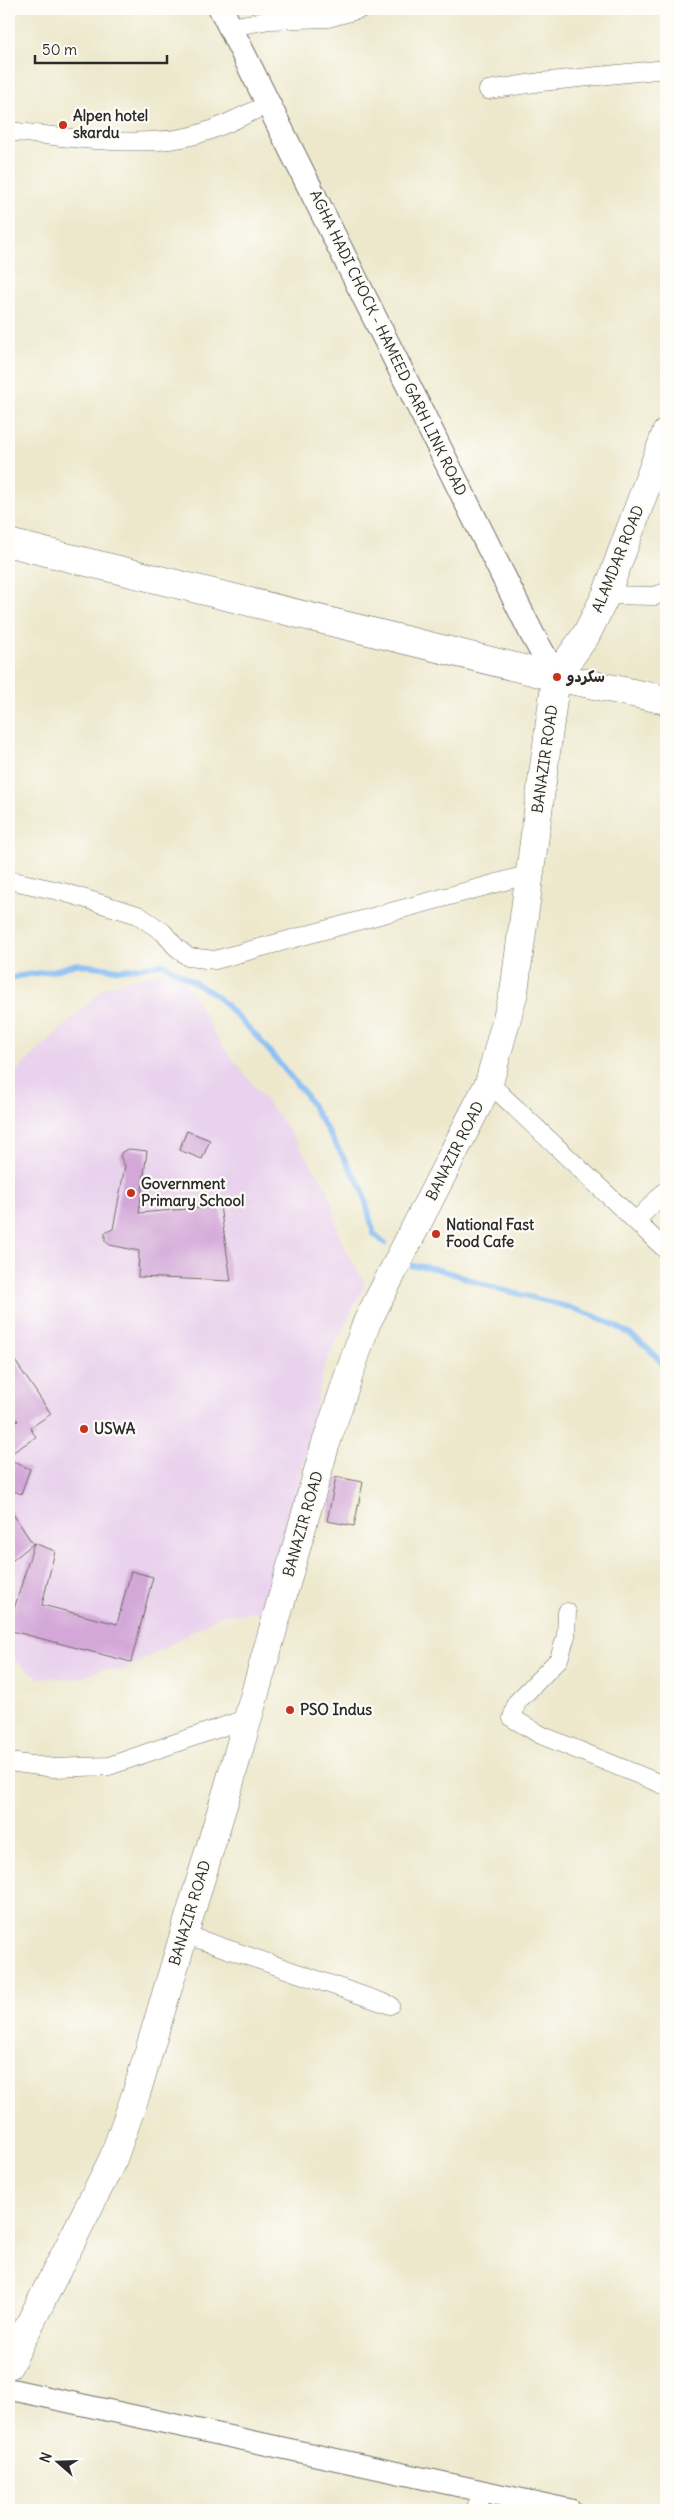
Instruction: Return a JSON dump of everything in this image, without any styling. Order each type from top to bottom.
[{"type":"main road","name":"AGHA HADI CHOCK - HAMEED GARH LINK ROAD","points":[[226,18],[532,634],[556,677]]},
{"type":"main road","name":"ALAMDAR ROAD","points":[[556,677],[586,635],[606,595],[666,433]]},
{"type":"main road","points":[[9,542],[556,677],[666,700]]},
{"type":"main road","name":"BANAZIR ROAD","points":[[9,2365],[113,2159],[136,2094],[248,1718],[325,1446],[366,1324],[489,1083],[514,992],[556,677]]},
{"type":"street","points":[[226,18],[270,20],[328,18],[360,9]]},
{"type":"street","points":[[488,90],[541,82],[666,69]]},
{"type":"street","points":[[9,131],[67,137],[148,141],[195,136],[269,104]]},
{"type":"street","points":[[606,595],[655,596],[666,592]]},
{"type":"street","points":[[9,880],[63,892],[138,915],[164,932],[175,946],[188,957],[215,960],[530,874]]},
{"type":"street","points":[[489,1083],[666,1250]]},
{"type":"street","points":[[636,1221],[666,1190]]},
{"type":"street","points":[[567,1612],[566,1636],[559,1658],[517,1702],[512,1718],[541,1735],[666,1786]]},
{"type":"street","points":[[9,1762],[54,1768],[109,1766],[248,1718]]},
{"type":"street","points":[[184,1934],[390,2004]]},
{"type":"street","points":[[9,2389],[479,2501],[571,2510]]},
{"type":"shaded area","points":[[176,966],[219,1041],[285,1125],[328,1189],[341,1242],[365,1284],[324,1367],[272,1611],[221,1615],[136,1664],[119,1671],[102,1669],[81,1678],[40,1678],[9,1657],[9,1078],[104,988]]},
{"type":"building","points":[[187,1131],[210,1140],[202,1159],[179,1150]]},
{"type":"building","points":[[129,1149],[147,1151],[139,1213],[220,1206],[231,1281],[138,1277],[139,1251],[110,1245],[105,1241],[105,1233],[113,1229],[125,1166],[120,1156],[122,1152]]},
{"type":"building","points":[[9,1352],[51,1414],[30,1428],[36,1437],[9,1455],[9,1427],[18,1421],[9,1408]]},
{"type":"building","points":[[9,1460],[30,1469],[21,1494],[9,1489]]},
{"type":"building","points":[[336,1477],[363,1482],[354,1526],[327,1521]]},
{"type":"building","points":[[9,1508],[33,1544],[9,1563]]},
{"type":"building","points":[[34,1543],[55,1551],[42,1605],[117,1624],[131,1571],[153,1577],[131,1662],[12,1631],[13,1627],[9,1626]]},
{"type":"waterway","points":[[9,979],[77,964],[120,970],[164,964],[217,996],[260,1040],[305,1094],[362,1188],[374,1234],[385,1243]]},
{"type":"waterway","points":[[412,1266],[441,1270],[489,1286],[562,1305],[609,1322],[630,1334],[649,1350],[666,1369]]},
{"type":"place","name":"Alpen hotel skardu","points":[[63,125]]},
{"type":"place","name":"سکردو","points":[[557,677]]},
{"type":"place","name":"Government Primary School","points":[[131,1193]]},
{"type":"place","name":"National Fast Food Cafe","points":[[436,1234]]},
{"type":"place","name":"USWA","points":[[84,1429]]},
{"type":"place","name":"PSO Indus","points":[[290,1710]]}]
